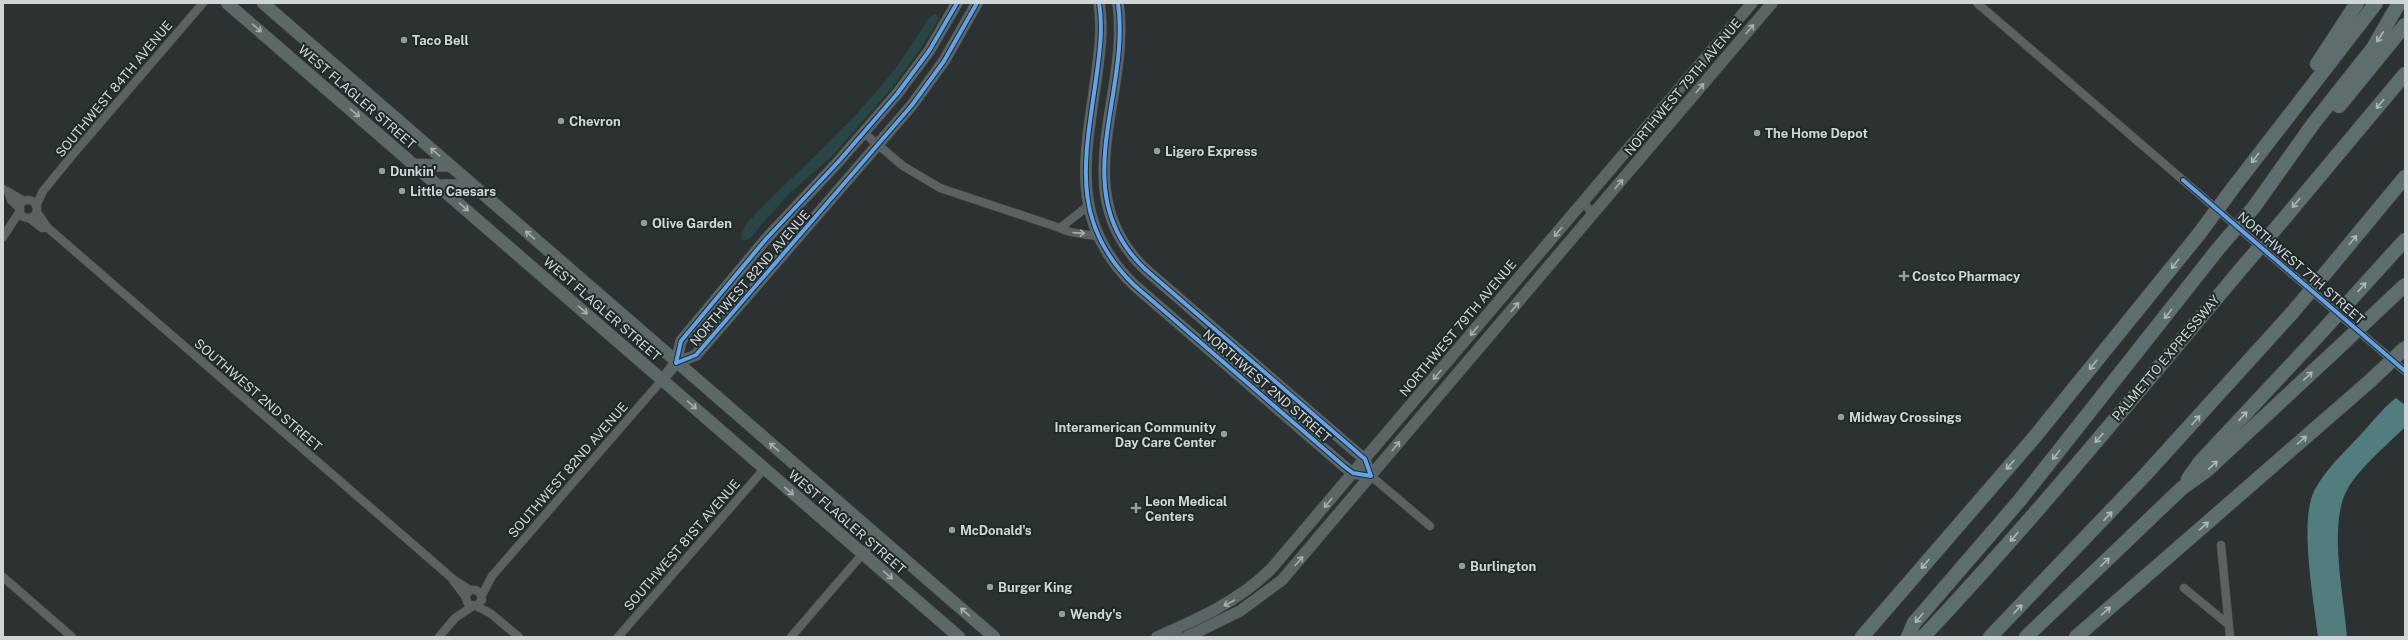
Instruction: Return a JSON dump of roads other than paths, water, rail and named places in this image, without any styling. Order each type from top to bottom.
[{"type":"highway","points":[[2277,129],[2292,101],[2357,3]]},
{"type":"highway","points":[[1862,637],[2033,439],[2199,234],[2277,129],[2376,3]]},
{"type":"highway","points":[[2254,206],[2313,124],[2373,48],[2399,3]]},
{"type":"highway","points":[[1908,637],[1914,623],[2038,478],[2218,249],[2405,25]]},
{"type":"highway","name":"PALMETTO EXPRESSWAY","points":[[1923,637],[1969,588],[2065,478],[2405,74]]},
{"type":"highway","points":[[1990,637],[2166,453],[2292,313],[2405,177]]},
{"type":"highway","points":[[2182,488],[2200,462],[2405,240]]},
{"type":"highway","points":[[2026,637],[2182,488],[2206,471],[2405,285]]},
{"type":"highway","points":[[2076,637],[2370,381],[2405,348]]},
{"type":"main road","name":"WEST FLAGLER STREET","points":[[227,3],[959,637]]},
{"type":"main road","name":"WEST FLAGLER STREET","points":[[263,3],[676,363],[994,637]]},
{"type":"main road","points":[[415,165],[427,164],[439,167],[450,165]]},
{"type":"main road","points":[[439,186],[449,184],[462,188],[475,187]]},
{"type":"street","name":"SOUTHWEST 84TH AVENUE","points":[[10,229],[28,218],[37,209],[44,191],[203,3]]},
{"type":"street","name":"NORTHWEST 82ND AVENUE","points":[[662,380],[676,363],[681,341],[766,239],[864,133],[919,66],[956,3]]},
{"type":"street","name":"NORTHWEST 82ND AVENUE","points":[[676,363],[696,356],[878,145],[935,75],[977,3]]},
{"type":"street","name":"NORTHWEST 2ND STREET","points":[[1099,3],[1100,39],[1084,172],[1088,206],[1099,237],[1116,265],[1134,285],[1353,473]]},
{"type":"street","name":"NORTHWEST 2ND STREET","points":[[1118,3],[1119,38],[1103,176],[1106,204],[1115,230],[1128,251],[1145,269],[1365,459],[1371,476]]},
{"type":"street","name":"NORTHWEST 79TH AVENUE","points":[[1157,637],[1178,633],[1232,601],[1252,588],[1281,558],[1752,3]]},
{"type":"street","name":"NORTHWEST 79TH AVENUE","points":[[1187,637],[1199,634],[1240,611],[1278,583],[1371,476],[1772,3]]},
{"type":"street","name":"NORTHWEST 7TH STREET","points":[[1977,3],[2405,371]]},
{"type":"street","points":[[864,133],[912,172],[944,190],[1060,228],[1067,232],[1085,233],[1099,237]]},
{"type":"street","name":"SOUTHWEST 84TH AVENUE","points":[[3,237],[10,229],[26,201],[44,191]]},
{"type":"street","points":[[6,192],[26,201],[37,209]]},
{"type":"street","points":[[6,192],[28,218]]},
{"type":"street","points":[[1583,202],[1593,214]]},
{"type":"street","points":[[1060,228],[1088,206]]},
{"type":"street","name":"SOUTHWEST 2ND STREET","points":[[37,209],[48,228],[469,594]]},
{"type":"street","name":"SOUTHWEST 2ND STREET","points":[[28,218],[42,228],[48,228]]},
{"type":"street","name":"SOUTHWEST 82ND AVENUE","points":[[439,637],[455,618],[469,594],[492,576],[662,380]]},
{"type":"street","name":"SOUTHWEST 81ST AVENUE","points":[[618,637],[764,469]]},
{"type":"street","points":[[1353,473],[1371,476],[1430,526]]},
{"type":"street","points":[[792,637],[877,537]]},
{"type":"street","points":[[2221,545],[2230,637]]},
{"type":"street","name":"SOUTHWEST 82ND AVENUE","points":[[482,596],[492,576]]},
{"type":"street","points":[[3,577],[72,637]]},
{"type":"street","points":[[2184,588],[2229,625]]},
{"type":"street","points":[[490,613],[478,591],[469,594],[468,604],[490,613],[519,637]]},
{"type":"street","points":[[474,606],[480,603],[482,596]]},
{"type":"street","name":"SOUTHWEST 82ND AVENUE","points":[[455,618],[474,606]]},
{"type":"place","name":"Taco Bell","points":[[404,40]]},
{"type":"place","name":"Chevron","points":[[561,121]]},
{"type":"place","name":"The Home Depot","points":[[1757,133]]},
{"type":"place","name":"Ligero Express","points":[[1157,151]]},
{"type":"place","name":"Dunkin'","points":[[382,171]]},
{"type":"place","name":"Little Caesars","points":[[402,191]]},
{"type":"place","name":"Olive Garden","points":[[644,223]]},
{"type":"place","name":"Costco Pharmacy","points":[[1904,276]]},
{"type":"place","name":"Midway Crossings","points":[[1841,417]]},
{"type":"place","name":"Interamerican Community Day Care Center","points":[[1224,434]]},
{"type":"place","name":"Leon Medical Centers","points":[[1136,508]]},
{"type":"place","name":"McDonald's","points":[[952,530]]},
{"type":"place","name":"Burlington","points":[[1462,566]]},
{"type":"place","name":"Burger King","points":[[990,587]]},
{"type":"place","name":"Wendy's","points":[[1062,614]]}]
